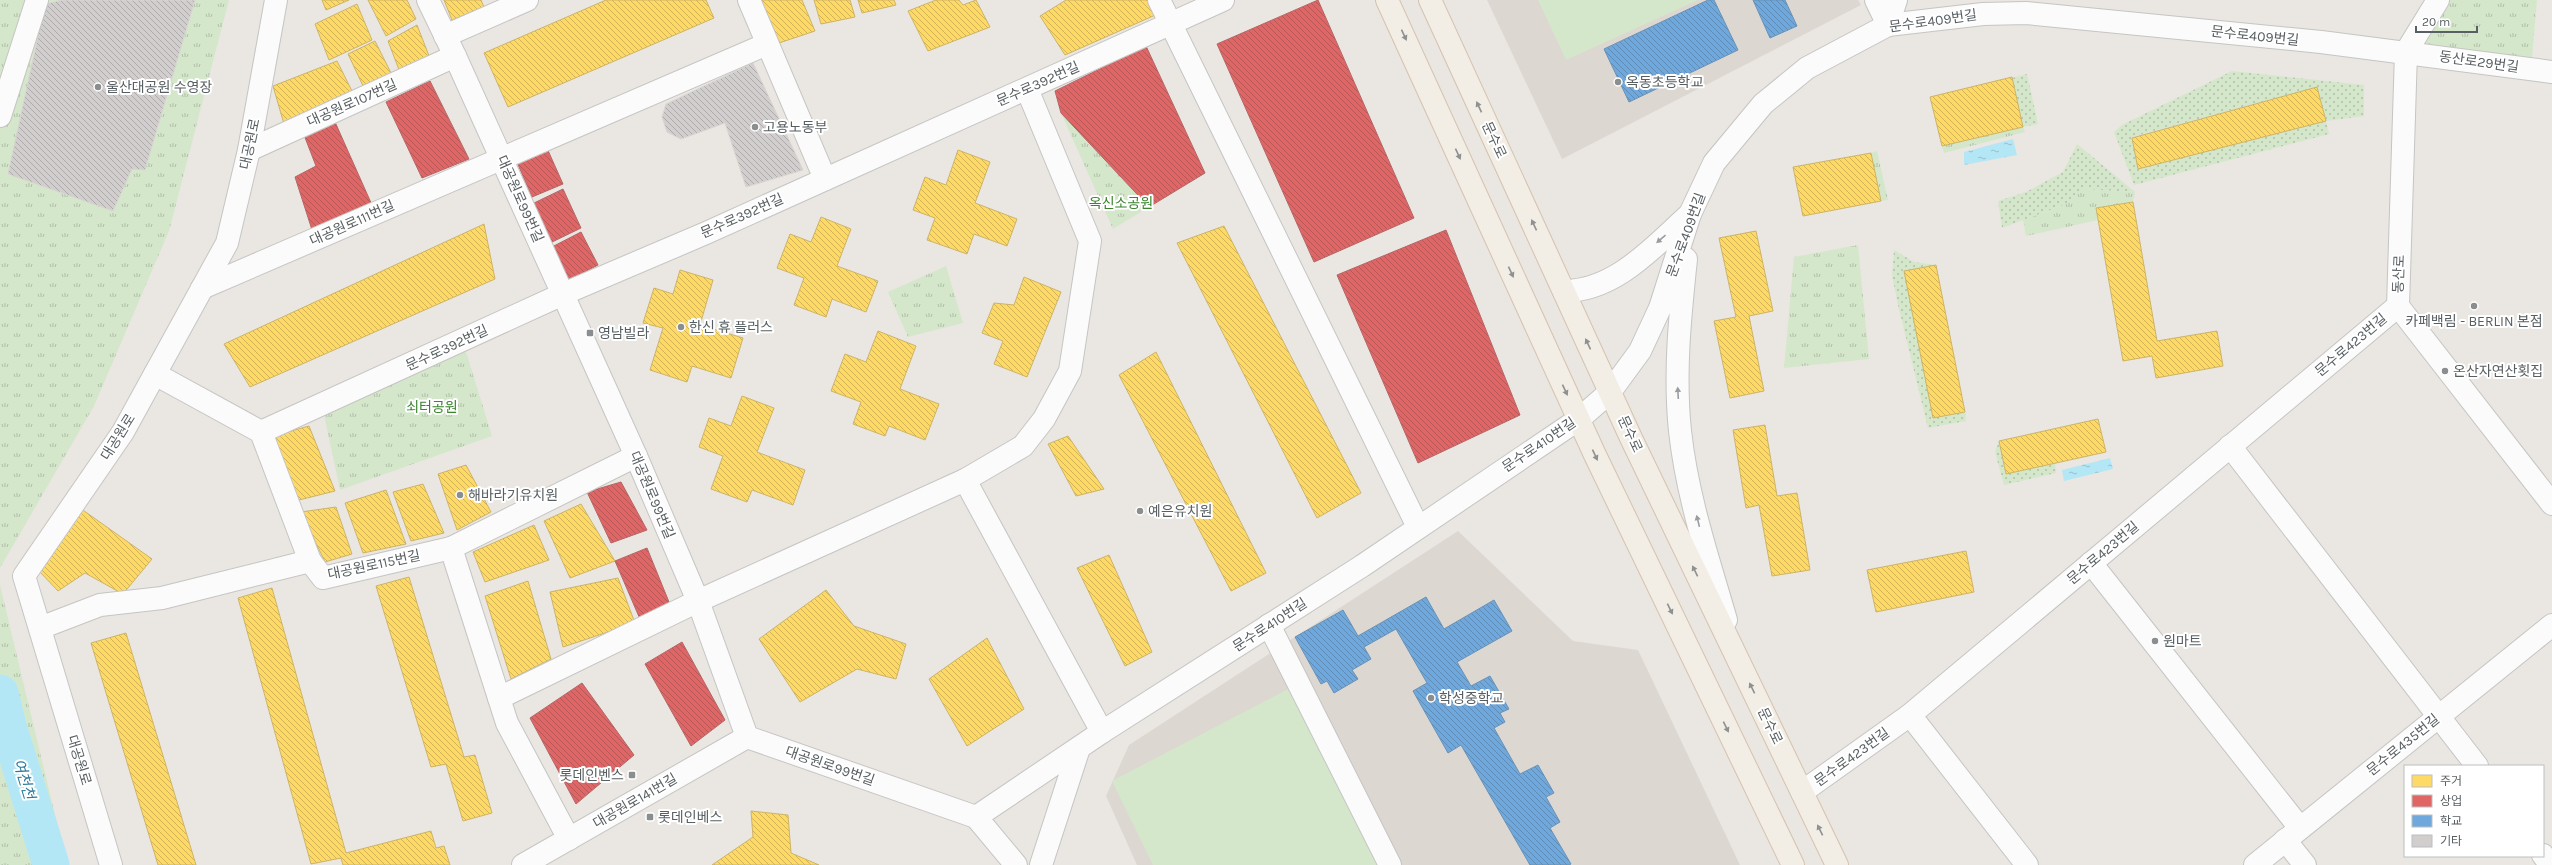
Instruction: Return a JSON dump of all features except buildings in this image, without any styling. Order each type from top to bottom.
[{"type":"main road","points":[[1387,0],[1579,419],[1793,865]]},
{"type":"main road","name":"문수로","points":[[1430,0],[1610,392],[1837,865]]},
{"type":"street","points":[[0,116],[37,0]]},
{"type":"street","name":"대공원로","points":[[111,865],[24,576],[123,432],[227,243],[250,150],[276,0]]},
{"type":"street","name":"대공원로99번길","points":[[428,0],[455,56],[636,456],[698,601],[747,737],[976,817]]},
{"type":"street","points":[[445,36],[526,0]]},
{"type":"street","points":[[749,0],[825,179]]},
{"type":"street","points":[[1159,0],[1418,527]]},
{"type":"street","name":"문수로392번길","points":[[261,432],[563,294],[1171,25],[1223,0]]},
{"type":"street","points":[[1876,0],[1888,25]]},
{"type":"street","points":[[1888,25],[1896,0]]},
{"type":"street","name":"동산로","points":[[2438,0],[2406,52],[2398,306],[2552,504]]},
{"type":"street","name":"문수로409번길","points":[[1610,392],[1640,352],[1660,308],[1690,214],[1714,163],[1763,104],[1807,68],[1888,25],[1983,14],[2026,13],[2406,52]]},
{"type":"street","name":"대공원로111번길","points":[[202,288],[501,157],[767,44]]},
{"type":"street","name":"동산로29번길","points":[[2406,52],[2552,72]]},
{"type":"street","name":"대공원로107번길","points":[[250,150],[455,56]]},
{"type":"street","points":[[499,698],[698,601],[965,480],[1023,446],[1044,419],[1070,371],[1090,241],[1027,88]]},
{"type":"street","points":[[1564,291],[1586,290],[1624,271],[1690,214]]},
{"type":"street","points":[[1690,214],[1678,342],[1680,431],[1688,479],[1699,526],[1735,653]]},
{"type":"street","name":"문수로423번길","points":[[1802,792],[1910,715],[2398,306]]},
{"type":"street","points":[[155,374],[261,432]]},
{"type":"street","name":"문수로410번길","points":[[976,817],[1102,732],[1418,527],[1579,419],[1610,392]]},
{"type":"street","name":"대공원로115번길","points":[[261,432],[310,561],[323,578],[451,548]]},
{"type":"street","points":[[2230,446],[2476,765]]},
{"type":"street","points":[[569,839],[507,723],[451,548],[636,456]]},
{"type":"street","points":[[965,480],[1102,732]]},
{"type":"street","points":[[40,628],[100,605],[162,598],[310,561]]},
{"type":"street","points":[[2091,563],[2292,834],[2304,865]]},
{"type":"street","points":[[1269,625],[1390,865]]},
{"type":"street","name":"문수로435번길","points":[[2255,865],[2552,625]]},
{"type":"street","points":[[1910,715],[2027,865]]},
{"type":"street","name":"대공원로141번길","points":[[523,865],[747,737]]},
{"type":"street","points":[[1040,865],[1079,748]]},
{"type":"street","points":[[976,817],[1016,865]]},
{"type":"street","points":[[2544,855],[2551,865]]},
{"type":"shaded area","name":"옥동초등학교","points":[[1487,0],[1858,0],[1861,5],[1562,159]]},
{"type":"shaded area","name":"학성중학교","points":[[1458,531],[1573,641],[1638,650],[1740,865],[1137,865],[1106,796],[1129,745]]},
{"type":"green space","points":[[0,0],[229,0],[169,231],[94,406],[0,568]]},
{"type":"green space","points":[[1538,0],[1698,0],[1566,60]]},
{"type":"green space","points":[[2438,0],[2537,0],[2531,69],[2406,52]]},
{"type":"green space","points":[[2232,71],[2364,85],[2364,116],[2326,121],[2329,134],[2134,185],[2114,132],[2122,125]],"holes":[[[2317,87],[2326,121],[2138,168],[2132,137]]]},
{"type":"green space","points":[[2027,74],[2038,124],[2023,127],[2012,78]]},
{"type":"green space","name":"옥신소공원","points":[[1061,113],[1149,207],[1113,229]]},
{"type":"green space","points":[[2023,127],[2025,132],[1944,153],[1942,146]]},
{"type":"green space","points":[[2077,144],[2135,192],[2084,189],[2066,204],[2002,228],[1998,201],[2026,192],[2063,172]]},
{"type":"green space","points":[[1877,151],[1888,200],[1881,201],[1871,153]]},
{"type":"green space","points":[[2083,189],[2135,192],[2133,202],[2096,208],[2098,220],[2026,236],[2023,220],[2066,204]]},
{"type":"green space","points":[[1858,245],[1869,359],[1784,368],[1794,257]]},
{"type":"green space","points":[[1894,250],[1914,262],[1936,265],[1904,271],[1933,418],[1965,412],[1966,421],[1928,428],[1892,275]]},
{"type":"green space","points":[[946,266],[963,323],[908,337],[888,292]]},
{"type":"green space","name":"쇠터공원","points":[[463,342],[492,436],[340,490],[322,405]]},
{"type":"green space","points":[[1999,441],[2006,474],[2055,463],[2056,473],[2004,485],[1995,452]]},
{"type":"green space","points":[[0,585],[67,865],[0,865]]},
{"type":"green space","points":[[1294,686],[1383,865],[1153,865],[1112,781]]},
{"type":"water","points":[[2013,139],[2017,155],[1964,165],[1964,152]]},
{"type":"water","points":[[2110,458],[2113,469],[2064,481],[2062,470]]},
{"type":"waterway","name":"여천천","points":[[0,693],[8,726],[51,865]]},
{"type":"place","name":"옥동초등학교","points":[[1618,82]]},
{"type":"place","name":"울산대공원 수영장","points":[[98,87]]},
{"type":"place","name":"고용노동부","points":[[755,127]]},
{"type":"place","name":"카페백림 - BERLIN 본점","points":[[2474,306]]},
{"type":"place","name":"한신 휴 플러스","points":[[681,327]]},
{"type":"place","name":"영남빌라","points":[[590,333]]},
{"type":"place","name":"온산자연산횟집","points":[[2445,371]]},
{"type":"place","name":"해바라기유치원","points":[[460,495]]},
{"type":"place","name":"예은유치원","points":[[1140,511]]},
{"type":"place","name":"원마트","points":[[2155,641]]},
{"type":"place","name":"학성중학교","points":[[1431,698]]},
{"type":"place","name":"롯데인벤스","points":[[632,775]]},
{"type":"place","name":"롯데인베스","points":[[650,817]]}]
